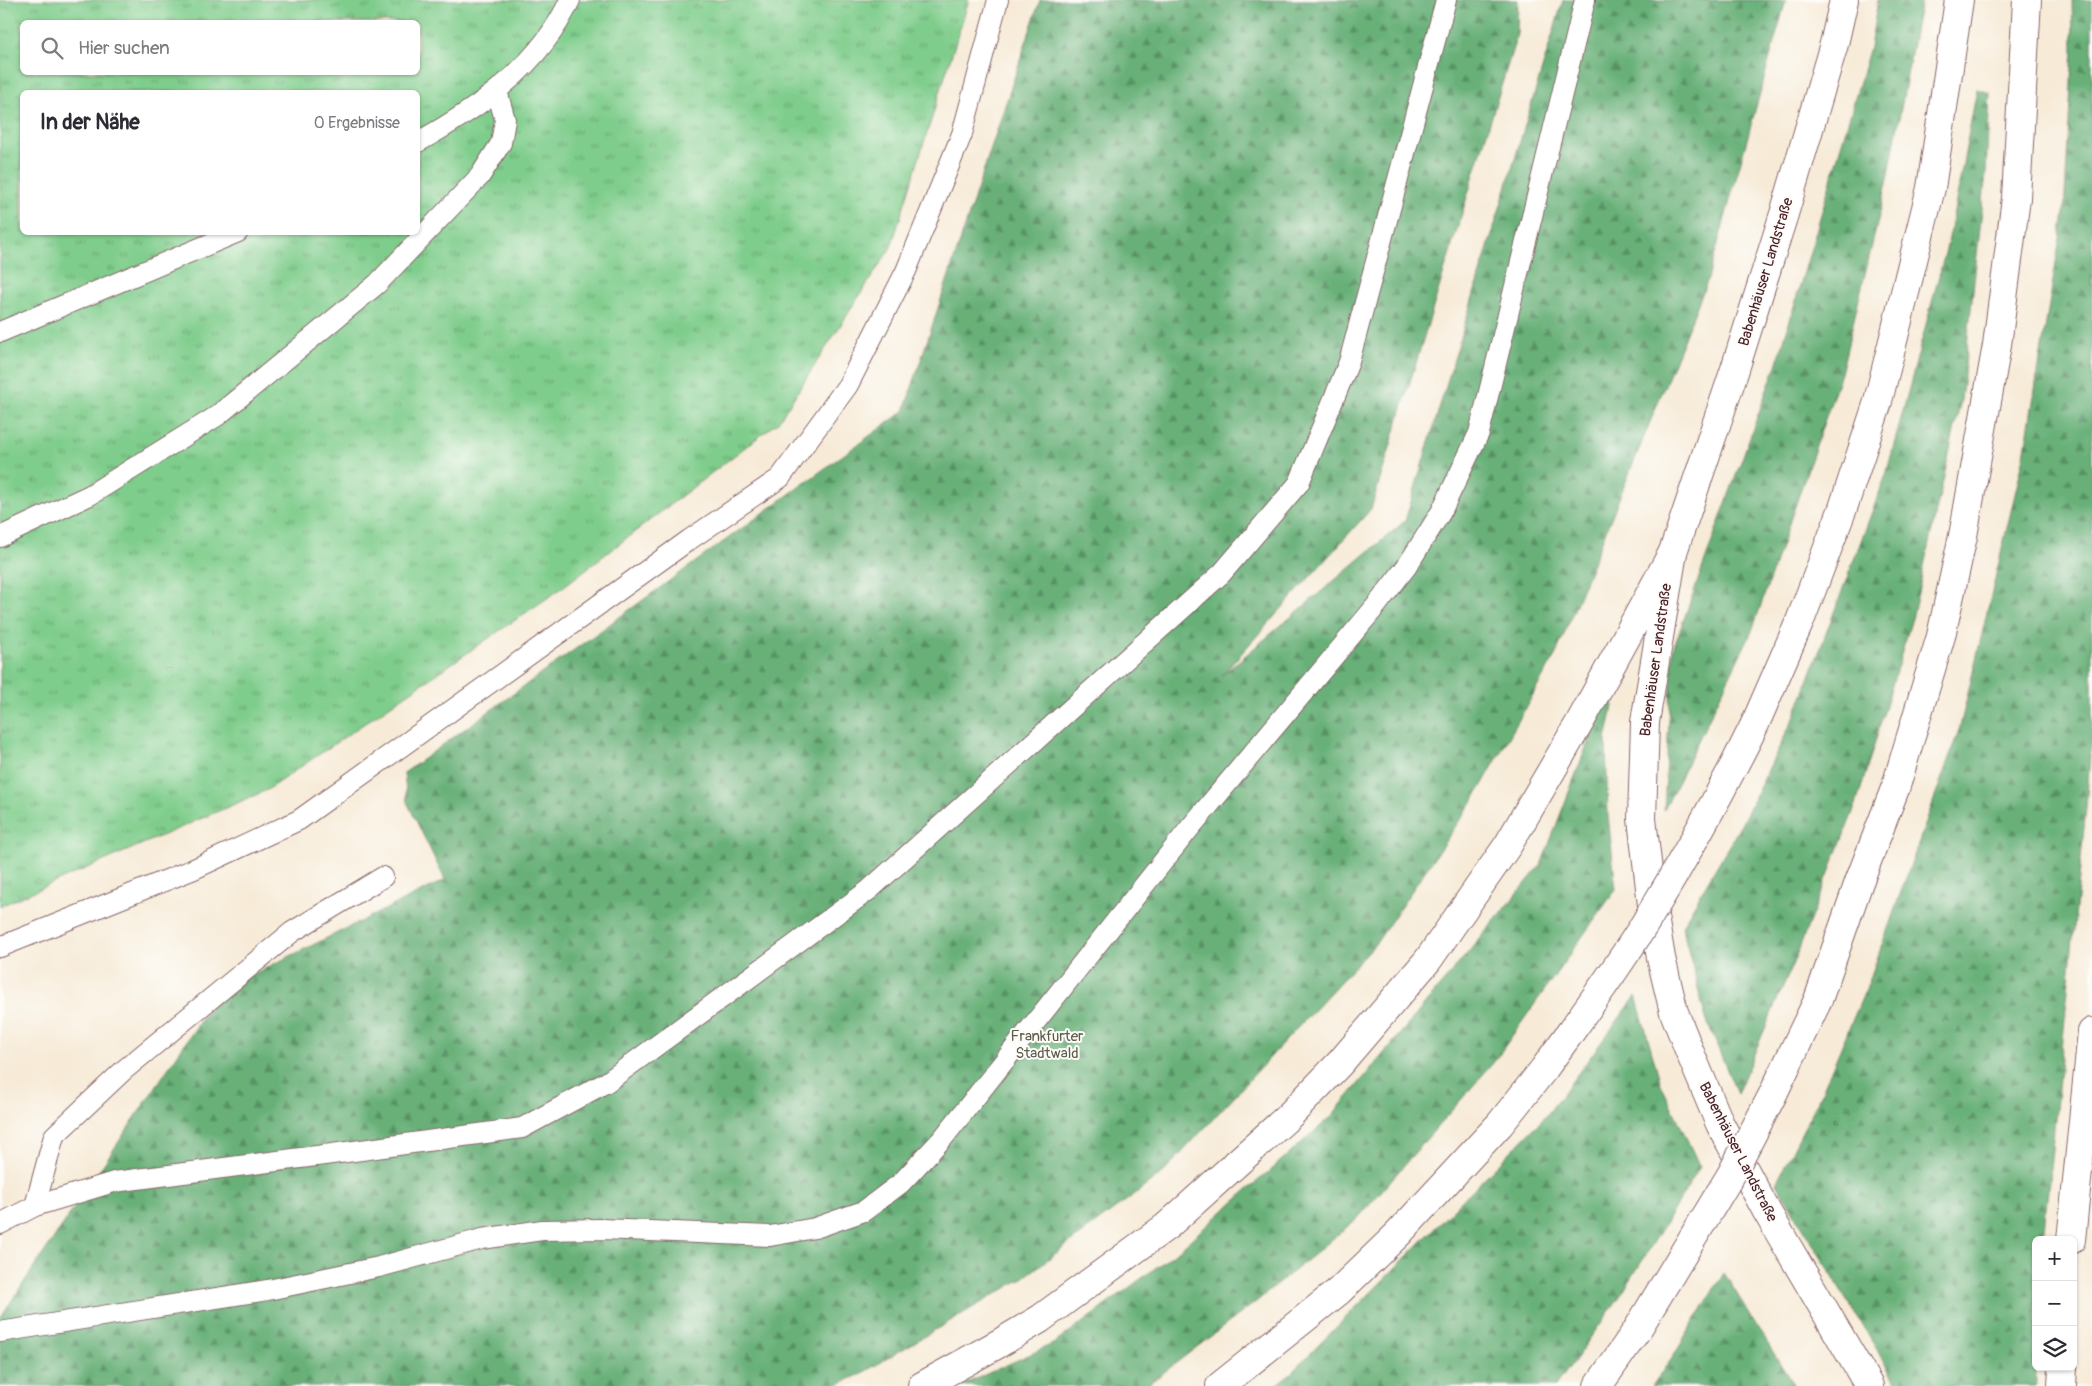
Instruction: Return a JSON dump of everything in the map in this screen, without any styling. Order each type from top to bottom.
[{"type":"highway","name":"Babenhäuser Landstraße","points":[[1844,0],[1834,44],[1778,233],[1734,372],[1672,552],[1645,722],[1642,819],[1652,905],[1661,958],[1674,1012],[1720,1124],[1766,1210],[1869,1386]]},
{"type":"highway","points":[[1220,1386],[1339,1291],[1398,1234],[1500,1124],[1544,1069],[1597,995],[1646,921],[1726,782],[1755,724],[1800,621],[1843,508],[1878,404],[1931,188],[1959,0]]},
{"type":"highway","points":[[1598,1386],[1642,1322],[1732,1173],[1772,1096],[1818,1000],[1859,882],[1896,786],[1941,636],[1963,536],[1997,345],[2016,198],[2027,0]]},
{"type":"highway","points":[[922,1386],[1040,1318],[1167,1226],[1288,1117],[1333,1070],[1428,960],[1508,845],[1580,722],[1672,552]]},
{"type":"highway","points":[[2071,1236],[2092,1032]]},
{"type":"highway","points":[[2062,1386],[2063,1371]]},
{"type":"lane","points":[[420,141],[454,121],[497,91],[528,62],[562,18],[570,0]]},
{"type":"lane","points":[[0,947],[194,870],[299,820],[688,540],[780,478],[848,386],[906,271],[962,134],[998,0]]},
{"type":"lane","points":[[0,1224],[35,1206],[114,1182],[522,1128],[607,1082],[869,890],[1222,573],[1299,483],[1349,362],[1446,0]]},
{"type":"lane","points":[[0,1332],[268,1290],[379,1266],[482,1239],[542,1230],[602,1229],[770,1236],[815,1228],[864,1211],[901,1184],[944,1138],[1189,829],[1376,606],[1407,566],[1441,512],[1479,433],[1585,0]]},
{"type":"lane","points":[[0,537],[90,495],[217,416],[377,284],[480,176],[501,143],[505,120],[497,91]]},
{"type":"lane","points":[[0,332],[231,235]]},
{"type":"lane","points":[[35,1206],[54,1136],[61,1129],[124,1070],[292,932],[383,877]]},
{"type":"green space","points":[[0,0],[969,0],[891,247],[778,422],[559,590],[267,790],[0,906]]},
{"type":"green space","name":"Frankfurter Stadtwald","points":[[1040,0],[1518,0],[1517,35],[1371,509],[1222,675],[1405,521],[1563,0],[1786,0],[1708,279],[1556,654],[1476,796],[1377,942],[1163,1173],[1023,1278],[859,1375],[834,1386],[0,1386],[0,1318],[221,990],[445,880],[407,802],[404,773],[904,411]]},
{"type":"green space","points":[[1878,0],[1921,0],[1888,179],[1841,373],[1752,631],[1664,810],[1673,649],[1780,354],[1870,47]]},
{"type":"green space","points":[[2072,0],[2092,0],[2092,731],[2043,1236],[2032,1236],[2032,1371],[2036,1371],[2036,1386],[1899,1386],[1776,1183],[1821,1094],[1868,984],[1960,727],[2024,456],[2064,214],[2073,47]]},
{"type":"green space","points":[[1977,89],[1990,93],[1986,173],[1961,400],[1913,615],[1857,802],[1796,956],[1737,1094],[1706,1019],[1682,926],[1742,823],[1795,715],[1886,475],[1949,238]]},
{"type":"green space","points":[[1610,685],[1617,687],[1606,740],[1608,816],[1616,889],[1493,1063],[1358,1218],[1257,1301],[1146,1386],[960,1386],[1055,1343],[1174,1254],[1330,1118],[1541,865]]},
{"type":"green space","points":[[1636,996],[1661,1084],[1700,1167],[1623,1292],[1556,1386],[1274,1386],[1290,1374],[1546,1116]]},
{"type":"green space","points":[[1724,1273],[1794,1386],[1652,1386],[1673,1357]]}]
